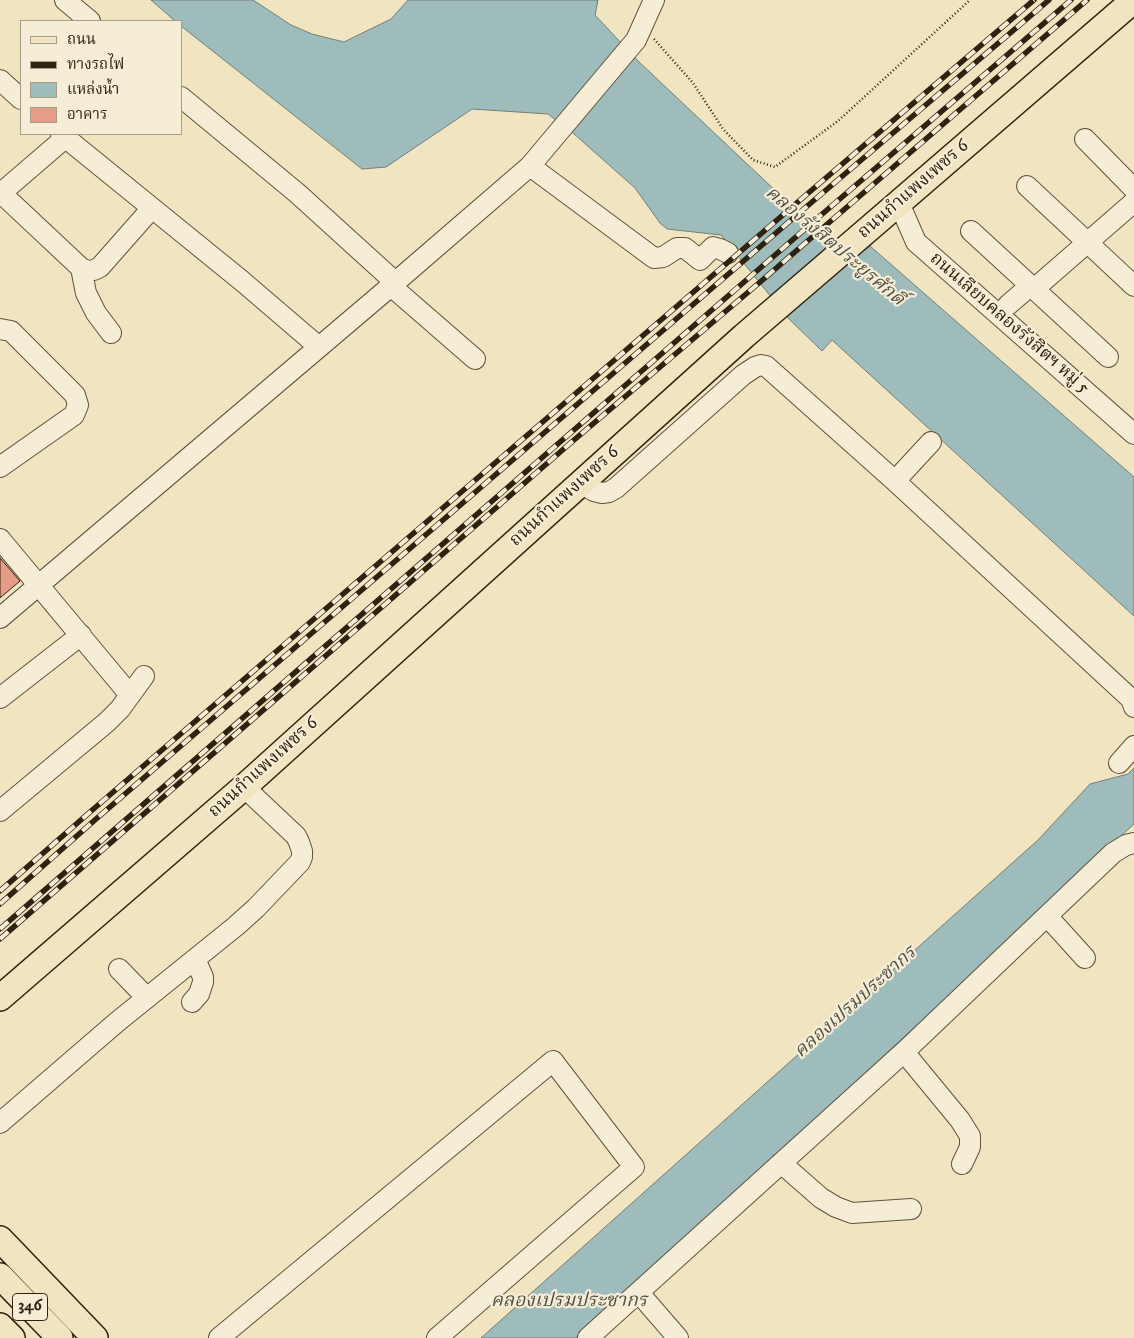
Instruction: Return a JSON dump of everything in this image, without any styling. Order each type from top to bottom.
[{"type":"main road","name":"ถนนกำแพงเพชร 6","points":[[0,998],[244,787],[744,336],[1134,0]]},
{"type":"main road","points":[[0,1239],[95,1338]]},
{"type":"main road","name":"346","points":[[0,1276],[60,1338]]},
{"type":"main road","name":"346","points":[[0,1326],[12,1338]]},
{"type":"street","points":[[65,0],[89,20]]},
{"type":"street","points":[[0,618],[530,166],[640,33],[654,0]]},
{"type":"street","points":[[0,80],[20,98]]},
{"type":"street","points":[[182,98],[297,193],[475,359]]},
{"type":"street","points":[[152,208],[100,267],[88,270],[81,268],[0,193],[63,136],[152,208],[242,281],[319,347]]},
{"type":"street","points":[[1086,139],[1134,189]]},
{"type":"street","points":[[530,166],[654,258],[664,258],[677,248],[685,248],[700,260],[713,247],[728,253]]},
{"type":"street","points":[[1028,186],[1134,286]]},
{"type":"street","points":[[1008,305],[1032,288],[1134,202]]},
{"type":"street","name":"ถนนเลียบคลองรังสิตฯ หมู่ 5","points":[[900,203],[916,242],[1134,434]]},
{"type":"street","points":[[971,231],[1108,357]]},
{"type":"street","points":[[81,268],[86,293],[96,313],[111,333]]},
{"type":"street","points":[[0,329],[11,331],[75,395],[78,405],[74,415],[0,467]]},
{"type":"street","points":[[580,483],[602,493],[616,488],[743,375],[755,367],[766,366],[896,481],[1131,699],[1134,707]]},
{"type":"street","points":[[896,481],[931,442]]},
{"type":"street","points":[[0,539],[130,695]]},
{"type":"street","points":[[0,698],[81,635]]},
{"type":"street","points":[[0,811],[107,722],[144,676]]},
{"type":"street","points":[[1119,763],[1134,746]]},
{"type":"street","points":[[0,1123],[256,908],[300,862],[302,851],[296,836],[244,787]]},
{"type":"street","points":[[593,1336],[904,1052],[1113,853],[1126,845],[1134,843]]},
{"type":"street","points":[[1047,916],[1086,958]]},
{"type":"street","points":[[192,1002],[199,994],[203,982],[203,977],[195,959]]},
{"type":"street","points":[[119,969],[147,998]]},
{"type":"street","points":[[904,1052],[960,1120],[970,1136],[970,1147],[962,1164]]},
{"type":"street","points":[[219,1338],[553,1061],[634,1167],[437,1338]]},
{"type":"street","points":[[782,1163],[821,1198],[836,1207],[852,1213],[911,1209]]},
{"type":"street","points":[[639,1293],[678,1338]]},
{"type":"path","points":[[640,33],[663,50],[694,83],[724,129],[753,160],[775,167],[838,121],[970,0]]},
{"type":"water","name":"คลองรังสิตประยูรศักดิ์","points":[[151,0],[253,0],[291,25],[312,34],[344,42],[391,19],[408,0],[598,0],[595,15],[637,60],[850,261],[870,246],[1134,477],[1134,616],[832,340],[822,351],[789,319],[721,235],[667,229],[660,223],[635,188],[573,133],[548,114],[472,109],[386,167],[362,169],[182,27],[182,20],[174,20]]},
{"type":"water","name":"คลองเปรมประชากร","points":[[1134,768],[1134,824],[674,1250],[576,1338],[481,1338],[1038,840],[1090,784],[1128,774]]},
{"type":"building","points":[[0,558],[20,581],[0,598]]},
{"type":"railway","points":[[0,891],[1034,0]]},
{"type":"railway","points":[[0,904],[96,819],[1049,0]]},
{"type":"railway","points":[[0,929],[1071,0]]},
{"type":"railway","points":[[0,939],[574,440],[1087,0]]}]
